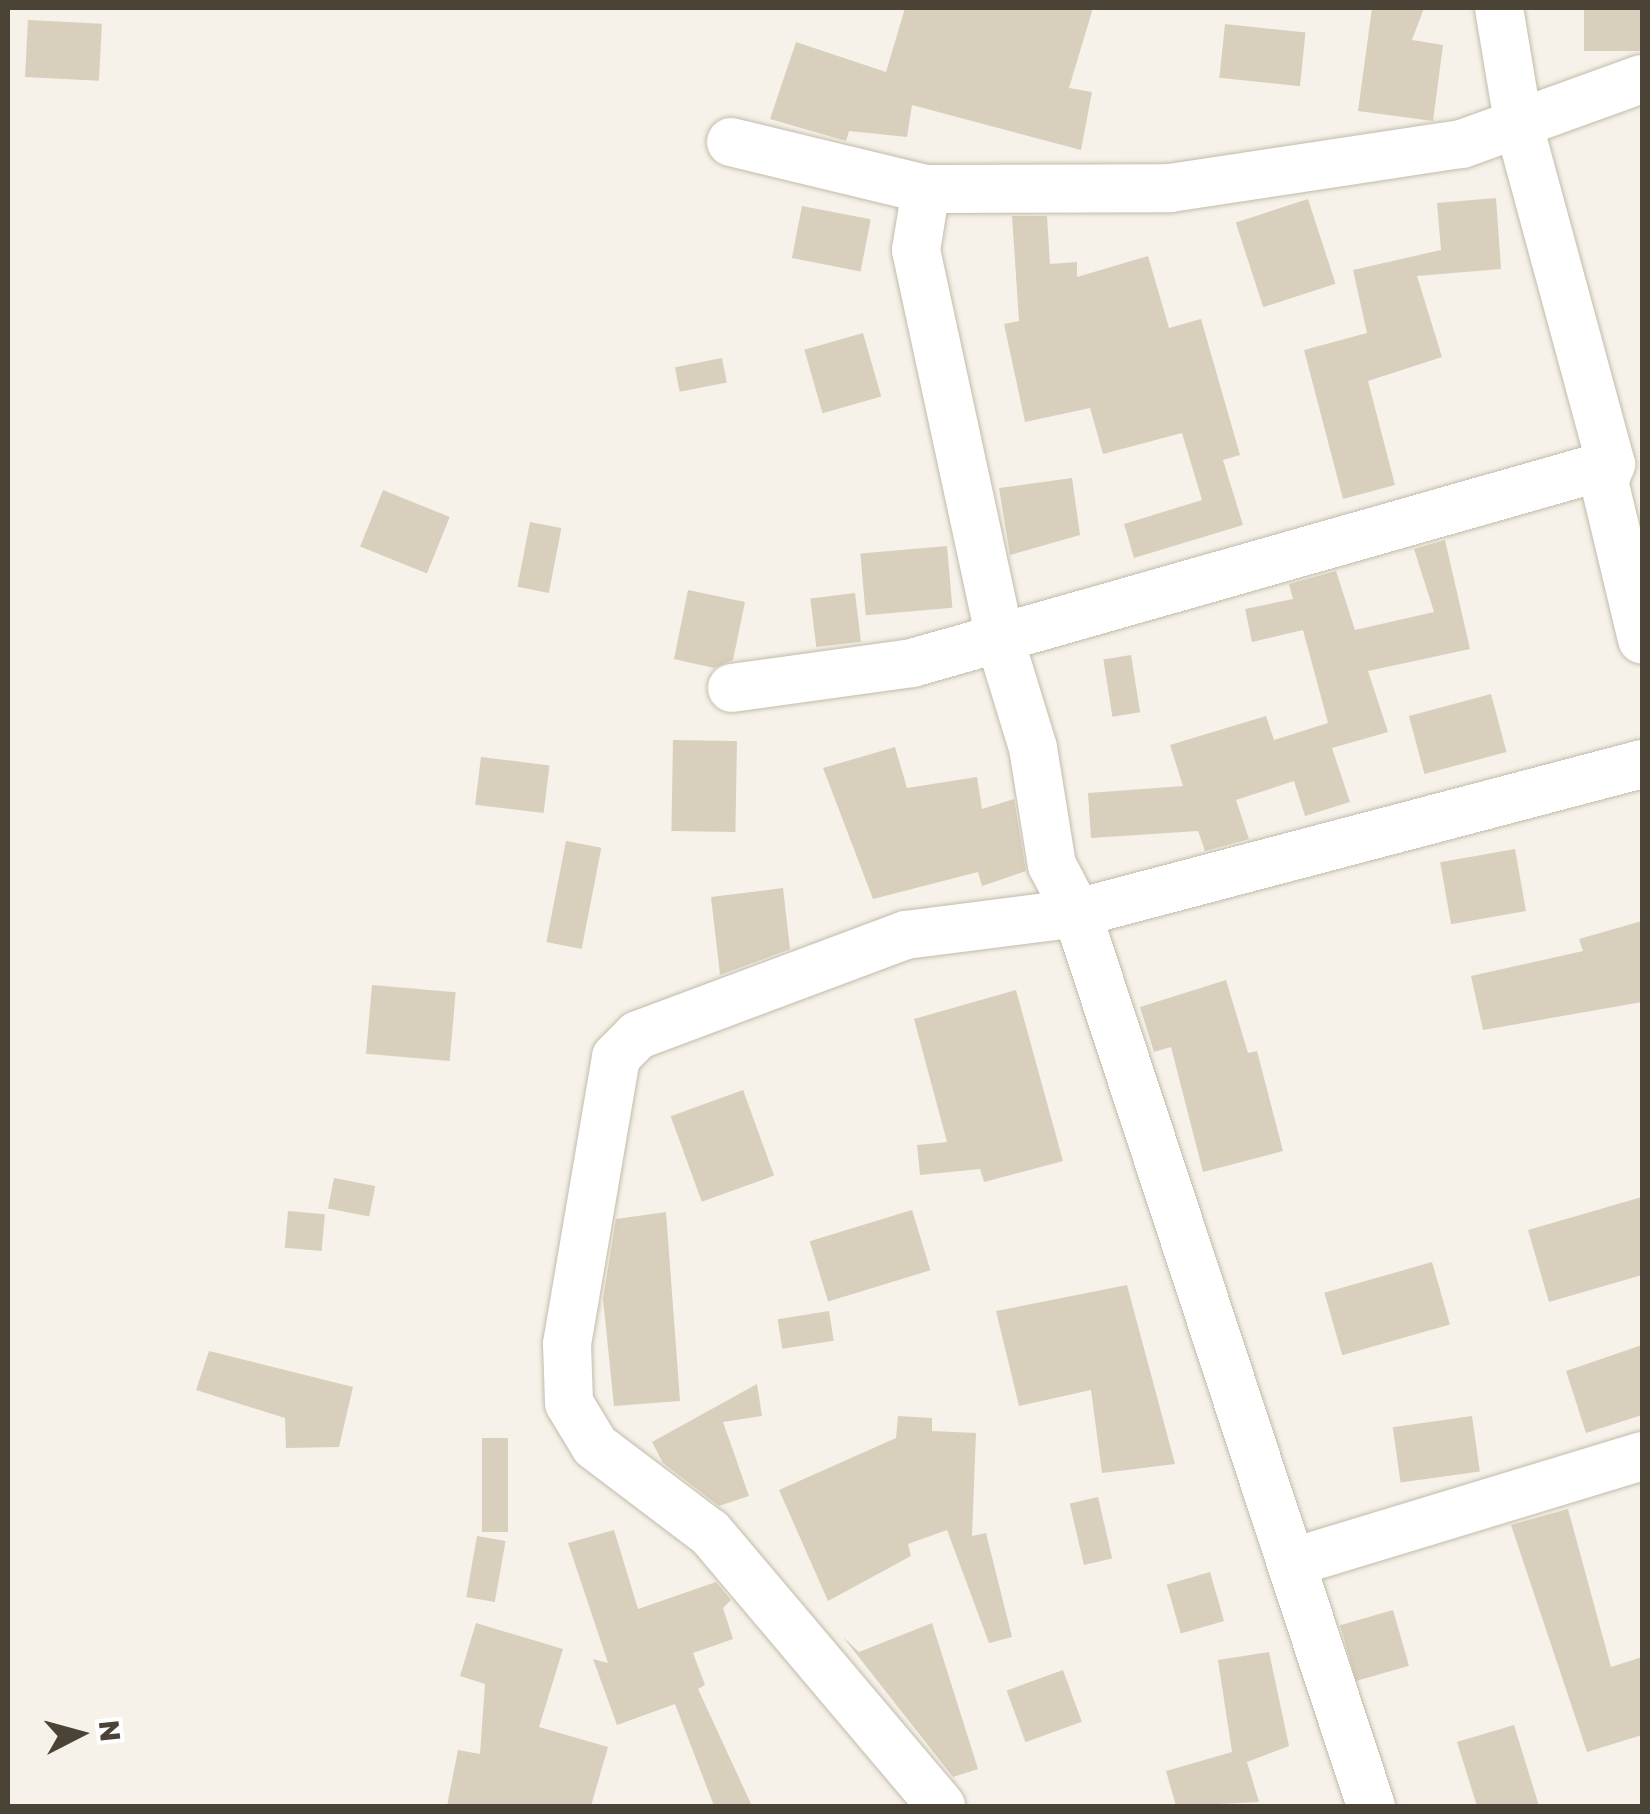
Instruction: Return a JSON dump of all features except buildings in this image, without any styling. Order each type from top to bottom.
[{"type":"street","points":[[1499,8],[1518,122],[1619,471],[1642,639]]},
{"type":"street","points":[[732,142],[926,190],[1170,188],[1462,144],[1642,79]]},
{"type":"street","points":[[926,190],[916,250],[1000,640],[1033,748],[1052,865],[1077,913],[1297,1561],[1371,1806]]},
{"type":"street","points":[[732,688],[832,681],[1000,640],[1619,471]]},
{"type":"street","points":[[941,1806],[710,1533],[595,1446],[569,1403],[567,1344],[600,1118],[616,1057],[638,1035],[906,935],[1077,913],[1642,764]]},
{"type":"street","points":[[1297,1561],[1642,1456]]}]
